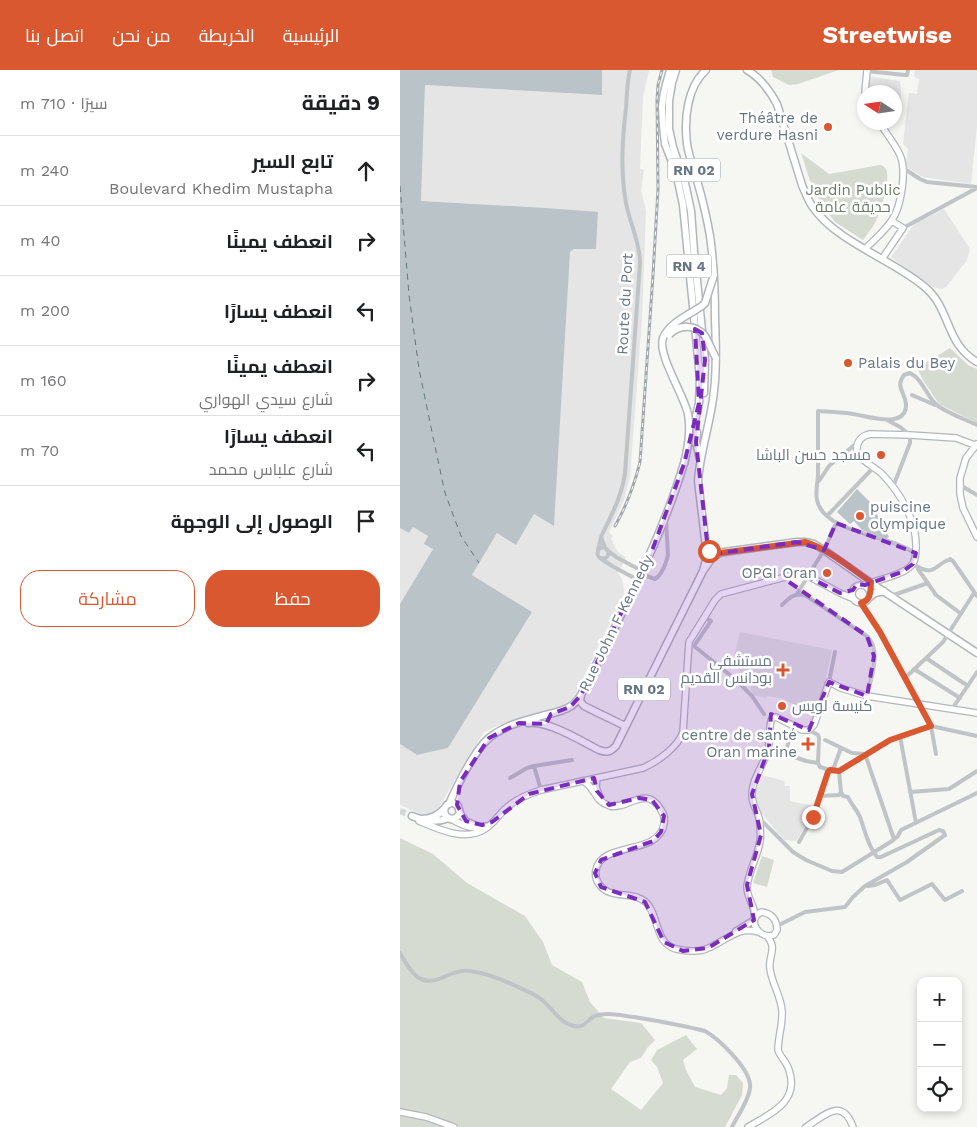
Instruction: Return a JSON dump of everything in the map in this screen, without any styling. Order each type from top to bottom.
[{"type":"main road","name":"RN 4","points":[[670,70],[662,107],[663,126],[665,144],[676,172],[683,205],[700,378],[699,403],[694,430],[684,464]]},
{"type":"main road","name":"RN 4","points":[[676,70],[670,92],[668,120],[670,138],[690,198],[705,360],[704,393],[696,437],[701,460]]},
{"type":"main road","name":"RN 02","points":[[519,723],[538,722],[599,750],[611,751],[616,746],[707,560],[707,545],[698,481],[714,392],[716,358],[714,275],[706,214],[687,144],[686,131],[689,100],[694,85],[706,70]]},
{"type":"main road","points":[[747,70],[760,80],[777,104],[802,185],[813,207],[831,227],[917,280],[936,297],[943,309],[955,341],[963,351],[977,362]]},
{"type":"main road","name":"RN 02","points":[[666,518],[684,464],[689,442],[690,426],[684,402],[662,344],[665,334],[673,325],[705,303],[714,275]]},
{"type":"main road","points":[[664,352],[667,338],[673,330],[679,327],[690,326],[703,334],[716,358]]},
{"type":"main road","name":"Rue John F Kennedy","points":[[447,806],[483,744],[496,733],[523,721],[570,707],[581,695],[666,518]]},
{"type":"main road","points":[[707,545],[711,553],[720,553],[805,542],[814,544],[868,584],[891,596],[977,653]]},
{"type":"main road","points":[[703,571],[712,558],[720,553]]},
{"type":"main road","points":[[870,594],[884,592]]},
{"type":"main road","points":[[581,695],[580,701],[584,706],[626,726]]},
{"type":"main road","points":[[551,714],[549,721],[554,728]]},
{"type":"main road","name":"Rue John F Kennedy","points":[[457,805],[457,793],[460,782]]},
{"type":"main road","points":[[412,816],[421,819],[433,821],[457,817],[460,813],[457,805],[453,803],[432,817],[421,819]]},
{"type":"main road","points":[[447,806],[445,815],[450,819]]},
{"type":"street","name":"Route du Port","points":[[598,551],[601,537],[622,489],[626,473],[640,263],[640,250],[626,204],[621,163],[630,70]]},
{"type":"street","points":[[866,85],[867,71],[905,75],[908,70]]},
{"type":"street","points":[[865,249],[892,221],[900,199],[903,168],[900,155],[884,130]]},
{"type":"street","points":[[903,168],[927,182],[977,187]]},
{"type":"street","points":[[882,259],[903,228],[977,187]]},
{"type":"street","points":[[892,221],[903,228]]},
{"type":"street","points":[[887,420],[899,417],[905,411],[906,402],[900,381],[904,375],[910,373],[917,378],[938,406]]},
{"type":"street","points":[[912,395],[977,425]]},
{"type":"street","points":[[910,435],[887,420],[818,411],[818,483],[816,494],[820,508],[836,522],[892,542],[916,553]]},
{"type":"street","points":[[818,483],[829,466],[864,436],[870,434],[956,438],[977,445],[966,458],[960,478],[960,494],[963,508],[977,535]]},
{"type":"street","points":[[893,487],[910,442],[910,435]]},
{"type":"street","points":[[840,593],[902,572],[913,564],[916,553],[915,532],[904,504],[881,473],[857,454],[858,441]]},
{"type":"street","points":[[827,516],[874,467]]},
{"type":"street","points":[[960,485],[977,495]]},
{"type":"street","points":[[640,575],[606,549],[598,551],[598,556],[612,566],[640,575],[655,579],[658,577],[668,555],[666,518]]},
{"type":"street","points":[[782,605],[788,599],[798,594],[824,550],[836,522]]},
{"type":"street","points":[[600,558],[603,559],[608,556],[601,537]]},
{"type":"street","points":[[905,678],[943,642],[960,613],[976,594],[950,559],[931,571],[913,564]]},
{"type":"street","points":[[913,564],[936,595],[960,613]]},
{"type":"street","points":[[412,816],[417,820],[442,830],[474,834],[485,829],[512,803],[529,794],[638,770],[647,766],[679,742],[684,732],[688,646],[715,600],[720,594],[797,574],[808,576],[861,603],[880,632],[931,726],[936,754]]},
{"type":"street","points":[[891,596],[928,583]]},
{"type":"street","points":[[861,603],[867,601],[870,594],[868,584]]},
{"type":"street","points":[[853,590],[854,599]]},
{"type":"street","points":[[798,594],[805,595],[825,607],[871,640],[874,656],[866,696]]},
{"type":"street","points":[[704,617],[711,621],[694,646],[735,679],[752,696],[764,714]]},
{"type":"street","points":[[809,730],[814,724],[829,682],[835,652]]},
{"type":"street","points":[[926,658],[968,686]]},
{"type":"street","points":[[914,669],[960,698]]},
{"type":"street","points":[[952,709],[977,672]]},
{"type":"street","points":[[829,682],[866,696],[977,713]]},
{"type":"street","points":[[758,932],[754,919],[756,914],[748,897],[747,885],[760,842],[759,818],[752,802],[752,790],[769,748],[770,721],[773,717],[818,735],[819,765]]},
{"type":"street","points":[[785,754],[793,726]]},
{"type":"street","points":[[769,748],[830,770],[839,771],[890,740],[931,726],[977,736]]},
{"type":"street","points":[[900,736],[916,822]]},
{"type":"street","points":[[825,740],[852,753],[865,754]]},
{"type":"street","points":[[799,842],[813,817],[828,772],[834,767],[841,748]]},
{"type":"street","points":[[865,754],[894,839]]},
{"type":"street","points":[[510,778],[527,768],[572,760]]},
{"type":"street","points":[[534,766],[541,790]]},
{"type":"street","points":[[583,781],[592,788],[598,800],[611,806],[635,799],[648,799],[658,805],[663,812],[664,820],[661,832],[653,841],[609,855],[601,860],[595,873],[601,887],[611,894],[636,896],[645,902],[650,907],[664,942],[672,948],[694,951],[703,950],[748,929],[767,936],[774,935],[777,928],[805,912],[845,908],[866,886],[907,862],[944,836],[943,831],[939,830],[881,857],[877,857],[862,826],[859,815],[848,797],[843,796],[840,792],[839,771]]},
{"type":"street","points":[[910,792],[949,789],[977,771]]},
{"type":"street","points":[[597,778],[597,790],[604,803]]},
{"type":"street","points":[[820,796],[839,795],[840,792]]},
{"type":"street","points":[[759,818],[794,852],[806,860],[832,871],[842,872],[894,839],[901,830],[977,793]]},
{"type":"street","points":[[460,813],[466,821],[478,826],[492,822]]},
{"type":"street","points":[[450,819],[475,828],[481,828],[492,822]]},
{"type":"street","points":[[866,886],[875,885],[887,880],[900,900],[930,884],[933,885],[945,900],[962,891]]},
{"type":"street","points":[[748,897],[757,907],[775,920],[777,940],[772,965],[773,980]]},
{"type":"street","points":[[726,938],[754,919],[758,913],[763,912]]},
{"type":"street","points":[[748,1127],[779,1108],[787,1098],[791,1086],[789,1069],[778,1050],[782,1012],[770,968],[772,944],[767,936]]},
{"type":"street","points":[[400,953],[413,974],[418,978],[426,981],[445,977],[454,972],[468,971],[480,973],[542,999],[560,1019],[573,1026],[581,1026],[587,1024],[593,1017],[609,1014],[661,1021],[705,1031],[712,1035],[735,1057],[746,1072],[750,1084],[747,1098],[732,1127]]},
{"type":"street","points":[[806,1127],[836,1110],[845,1113],[852,1127]]},
{"type":"street","points":[[400,1112],[426,1117],[454,1127]]},
{"type":"highlighted area","points":[[695,329],[702,333],[705,360],[696,442],[709,559],[720,553],[797,542],[824,550],[836,523],[916,553],[913,564],[902,572],[865,585],[857,584],[853,590],[840,593],[796,571],[789,582],[867,636],[874,656],[867,696],[829,682],[809,730],[771,714],[769,748],[752,794],[761,835],[747,885],[754,920],[708,948],[683,951],[664,942],[645,902],[601,887],[595,873],[601,860],[653,841],[661,832],[664,816],[652,800],[639,798],[609,805],[597,791],[594,778],[529,794],[492,822],[482,825],[466,821],[457,805],[460,782],[489,738],[519,723],[546,724],[551,714],[570,707],[581,695],[653,548],[684,464],[699,403]]},
{"type":"shaded area","points":[[400,70],[602,70],[602,95],[425,85],[421,201],[598,212],[596,249],[574,249],[570,252],[554,526],[534,514],[516,545],[497,533],[472,575],[532,612],[448,748],[417,755],[400,744],[400,604],[433,549],[424,544],[428,536],[413,527],[409,533],[400,528]]},
{"type":"shaded area","points":[[602,70],[649,70],[643,97],[640,169],[644,170],[641,191],[646,211],[642,319],[630,477],[624,500],[609,532],[613,536],[611,539],[619,553],[626,557],[618,574],[623,583],[624,594],[573,699],[564,707],[500,725],[484,732],[438,809],[431,814],[421,814],[400,805],[400,744],[417,755],[448,748],[532,612],[472,575],[497,533],[517,544],[534,514],[554,525],[570,252],[573,249],[596,248],[598,213],[421,201],[425,85],[601,95]]},
{"type":"shaded area","points":[[915,70],[977,70],[977,126],[971,184],[923,177],[906,167],[908,149],[903,144],[909,93],[917,94],[919,79],[914,77]]},
{"type":"shaded area","points":[[866,76],[900,81],[900,85],[865,85]]},
{"type":"shaded area","points":[[944,209],[970,249],[967,260],[946,287],[941,289],[933,287],[891,257],[914,224]]},
{"type":"shaded area","name":"puiscine olympique","points":[[857,489],[871,503],[889,537],[886,539],[862,530],[854,521],[850,524],[837,512]]},
{"type":"shaded area","points":[[413,527],[429,537],[433,549],[400,604],[400,528],[409,533]]},
{"type":"shaded area","name":"مستشفى بودانس القديم","points":[[740,632],[832,650],[821,701],[815,715],[781,698],[767,696],[766,698],[753,695],[746,676],[732,664]]},
{"type":"shaded area","points":[[762,775],[784,781],[785,786],[790,786],[790,801],[814,806],[812,815],[796,841],[785,840],[757,807],[754,796]]},
{"type":"green space","points":[[771,70],[839,70],[798,84],[789,85],[773,77]]},
{"type":"green space","name":"Jardin Public حديقة عامة","points":[[801,153],[829,174],[880,165],[886,169],[886,188],[880,212],[863,240],[835,222],[821,204],[811,184]]},
{"type":"green space","points":[[950,348],[968,365],[977,369],[977,423],[939,404],[917,368]]},
{"type":"green space","points":[[400,838],[433,854],[467,883],[525,916],[543,942],[552,965],[582,982],[590,1002],[604,1018],[641,1023],[655,1040],[641,1058],[630,1062],[611,1089],[641,1110],[663,1083],[657,1067],[651,1060],[657,1050],[686,1035],[697,1049],[683,1060],[695,1087],[721,1095],[727,1088],[729,1075],[736,1075],[743,1083],[742,1095],[725,1127],[400,1127]]},
{"type":"green space","points":[[762,856],[774,860],[767,887],[753,883]]},
{"type":"ferry route","points":[[400,186],[409,295],[419,369],[433,437],[445,493],[461,536],[479,563]]},
{"type":"tunnel","points":[[400,811],[412,816]]},
{"type":"railway","points":[[615,526],[630,495],[640,462],[658,189],[657,100],[662,70]]},
{"type":"place","name":"Théâtre de verdure Hasni","points":[[828,127]]},
{"type":"place","name":"Palais du Bey","points":[[848,363]]},
{"type":"place","name":"مسجد حسن الباشا","points":[[881,455]]},
{"type":"place","name":"puiscine olympique","points":[[860,516]]},
{"type":"place","name":"OPGI Oran","points":[[827,573]]},
{"type":"place","name":"مستشفى بودانس القديم","points":[[783,670]]},
{"type":"place","name":"كنيسة لويس","points":[[782,706]]},
{"type":"place","name":"centre de santé Oran marine","points":[[808,744]]},
{"type":"route","points":[[709,551],[711,553],[720,553],[805,542],[814,544],[824,550],[871,582],[870,597],[867,601],[861,603],[880,632],[931,726],[890,740],[839,771],[830,770],[813,817]]}]
